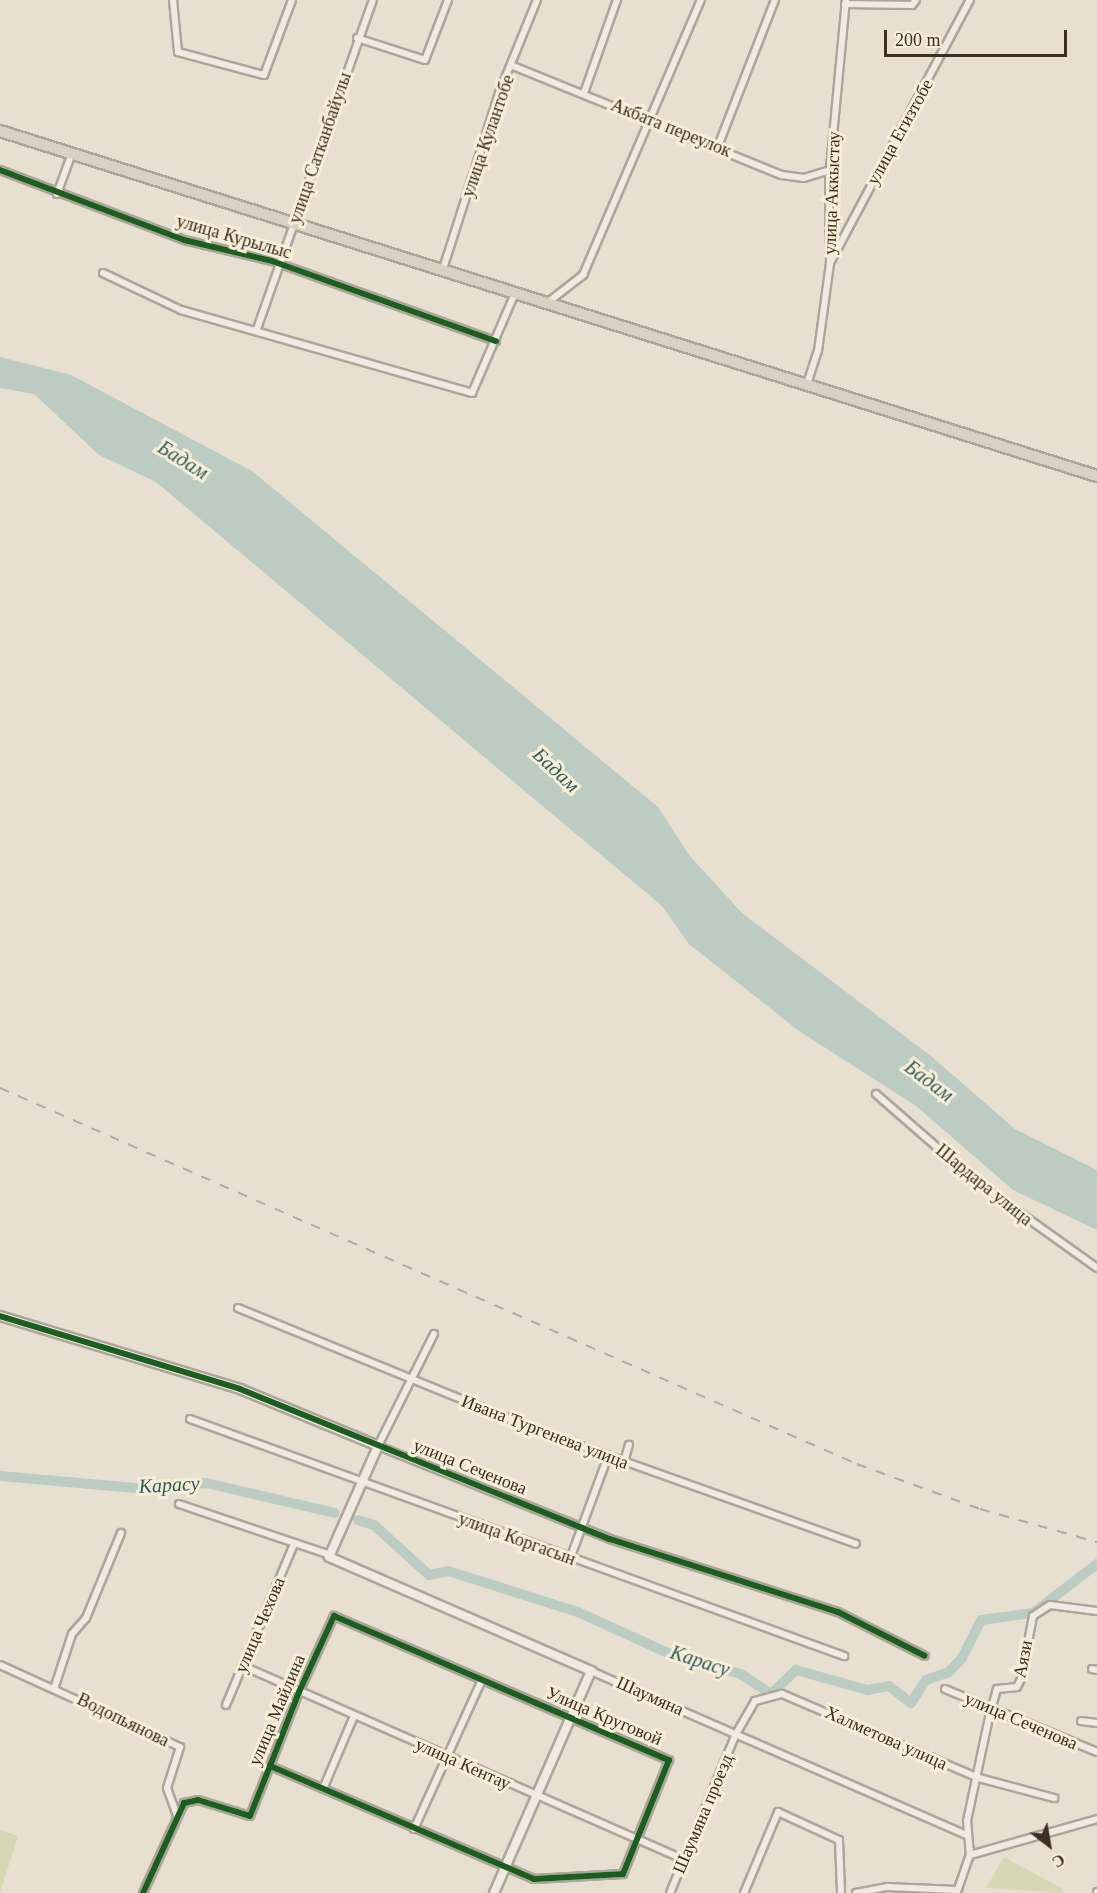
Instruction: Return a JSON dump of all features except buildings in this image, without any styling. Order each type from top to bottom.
[{"type":"highway","points":[[0,131],[296,224],[442,273],[515,293],[1097,476]]},
{"type":"street","points":[[173,0],[178,52],[264,75],[292,0]]},
{"type":"street","name":"улица Сатканбайулы","points":[[257,329],[277,263],[296,224],[357,38],[373,0]]},
{"type":"street","points":[[357,38],[424,60],[448,0]]},
{"type":"street","name":"улица Кулантобе","points":[[442,273],[537,0]]},
{"type":"street","points":[[584,93],[617,0]]},
{"type":"street","points":[[547,303],[583,275],[700,0]]},
{"type":"street","points":[[718,146],[775,0]]},
{"type":"street","points":[[845,2],[912,5],[916,0]]},
{"type":"street","name":"улица Егизтобе","points":[[830,263],[970,0]]},
{"type":"street","name":"улица Аккыстау","points":[[807,384],[818,351],[830,263],[830,170],[845,2]]},
{"type":"street","name":"Акбата переулок","points":[[513,66],[718,146],[782,175],[804,178],[830,170]]},
{"type":"street","points":[[57,194],[72,153]]},
{"type":"street","name":"улица Курылыс","points":[[0,170],[57,194],[184,240],[277,263],[496,341]]},
{"type":"street","points":[[103,273],[181,310],[257,329],[472,393],[515,293]]},
{"type":"street","name":"Шардара улица","points":[[876,1094],[978,1183],[1097,1268]]},
{"type":"street","name":"Ивана Тургенева улица","points":[[238,1308],[411,1380],[608,1456],[856,1544]]},
{"type":"street","name":"улица Сеченова","points":[[0,1316],[240,1389],[584,1528],[838,1612],[925,1656]]},
{"type":"street","points":[[330,1557],[361,1481],[434,1334]]},
{"type":"street","name":"улица Коргасын","points":[[190,1419],[570,1559],[844,1656]]},
{"type":"street","points":[[624,1462],[629,1445]]},
{"type":"street","points":[[570,1559],[584,1528],[608,1456]]},
{"type":"street","name":"Шаумяна","points":[[179,1504],[330,1557],[966,1835]]},
{"type":"street","points":[[55,1686],[72,1634],[86,1618],[121,1533]]},
{"type":"street","name":"улица Чехова","points":[[226,1705],[294,1544]]},
{"type":"street","name":"Аязи","points":[[970,1855],[966,1835],[991,1711],[997,1689],[1017,1687],[1021,1679],[1034,1616],[1050,1605],[1097,1611]]},
{"type":"street","name":"Улица Круговой","points":[[270,1766],[504,1870],[534,1879],[623,1874],[669,1760],[334,1616]]},
{"type":"street","name":"улица Майлина","points":[[177,1815],[184,1803],[198,1800],[250,1816],[299,1692],[334,1616]]},
{"type":"street","name":"Водопьянова","points":[[0,1665],[55,1686],[180,1747],[167,1788],[177,1815]]},
{"type":"street","name":"улица Кентау","points":[[243,1666],[536,1797],[684,1860]]},
{"type":"street","points":[[494,1893],[591,1671]]},
{"type":"street","points":[[414,1829],[482,1680]]},
{"type":"street","name":"улица Сеченова","points":[[945,1689],[991,1711],[1097,1752]]},
{"type":"street","name":"Халметова улица","points":[[736,1734],[755,1701],[789,1695],[979,1778],[1054,1798]]},
{"type":"street","points":[[322,1789],[354,1716]]},
{"type":"street","points":[[1081,1721],[1097,1723]]},
{"type":"street","name":"Шаумяна проезд","points":[[670,1893],[736,1734]]},
{"type":"street","points":[[744,1893],[778,1812],[839,1840],[841,1893]]},
{"type":"street","points":[[143,1893],[177,1815]]},
{"type":"street","points":[[856,1893],[887,1887],[957,1892],[970,1855],[1097,1820]]},
{"type":"green space","points":[[0,1830],[18,1836],[0,1893]]},
{"type":"green space","points":[[1004,1857],[1063,1889],[1061,1893],[986,1888]]},
{"type":"water","name":"Бадам","points":[[0,357],[71,375],[252,471],[658,807],[689,855],[743,914],[931,1056],[1015,1129],[1097,1170],[1097,1230],[1013,1190],[916,1106],[799,1031],[689,944],[662,906],[156,482],[99,455],[34,394],[0,388]]},
{"type":"waterway","name":"Карасу","points":[[0,1476],[146,1489],[206,1483],[335,1513]]},
{"type":"waterway","name":"Карасу","points":[[358,1520],[374,1525],[429,1575],[448,1571],[578,1612],[681,1659],[741,1674],[771,1694],[796,1670],[867,1690],[889,1686],[911,1703],[926,1680],[949,1672],[962,1658],[981,1620],[1033,1613],[1097,1564]]},
{"type":"railway","points":[[0,1088],[857,1464],[980,1509],[1097,1542]]},
{"type":"cycle path","points":[[0,170],[184,240],[272,261],[496,341]]},
{"type":"cycle path","points":[[0,1316],[240,1389],[610,1539],[838,1612],[925,1656]]},
{"type":"cycle path","points":[[143,1893],[184,1803],[198,1800],[250,1816],[299,1692],[334,1616],[669,1760],[623,1874],[534,1879],[270,1766]]}]
